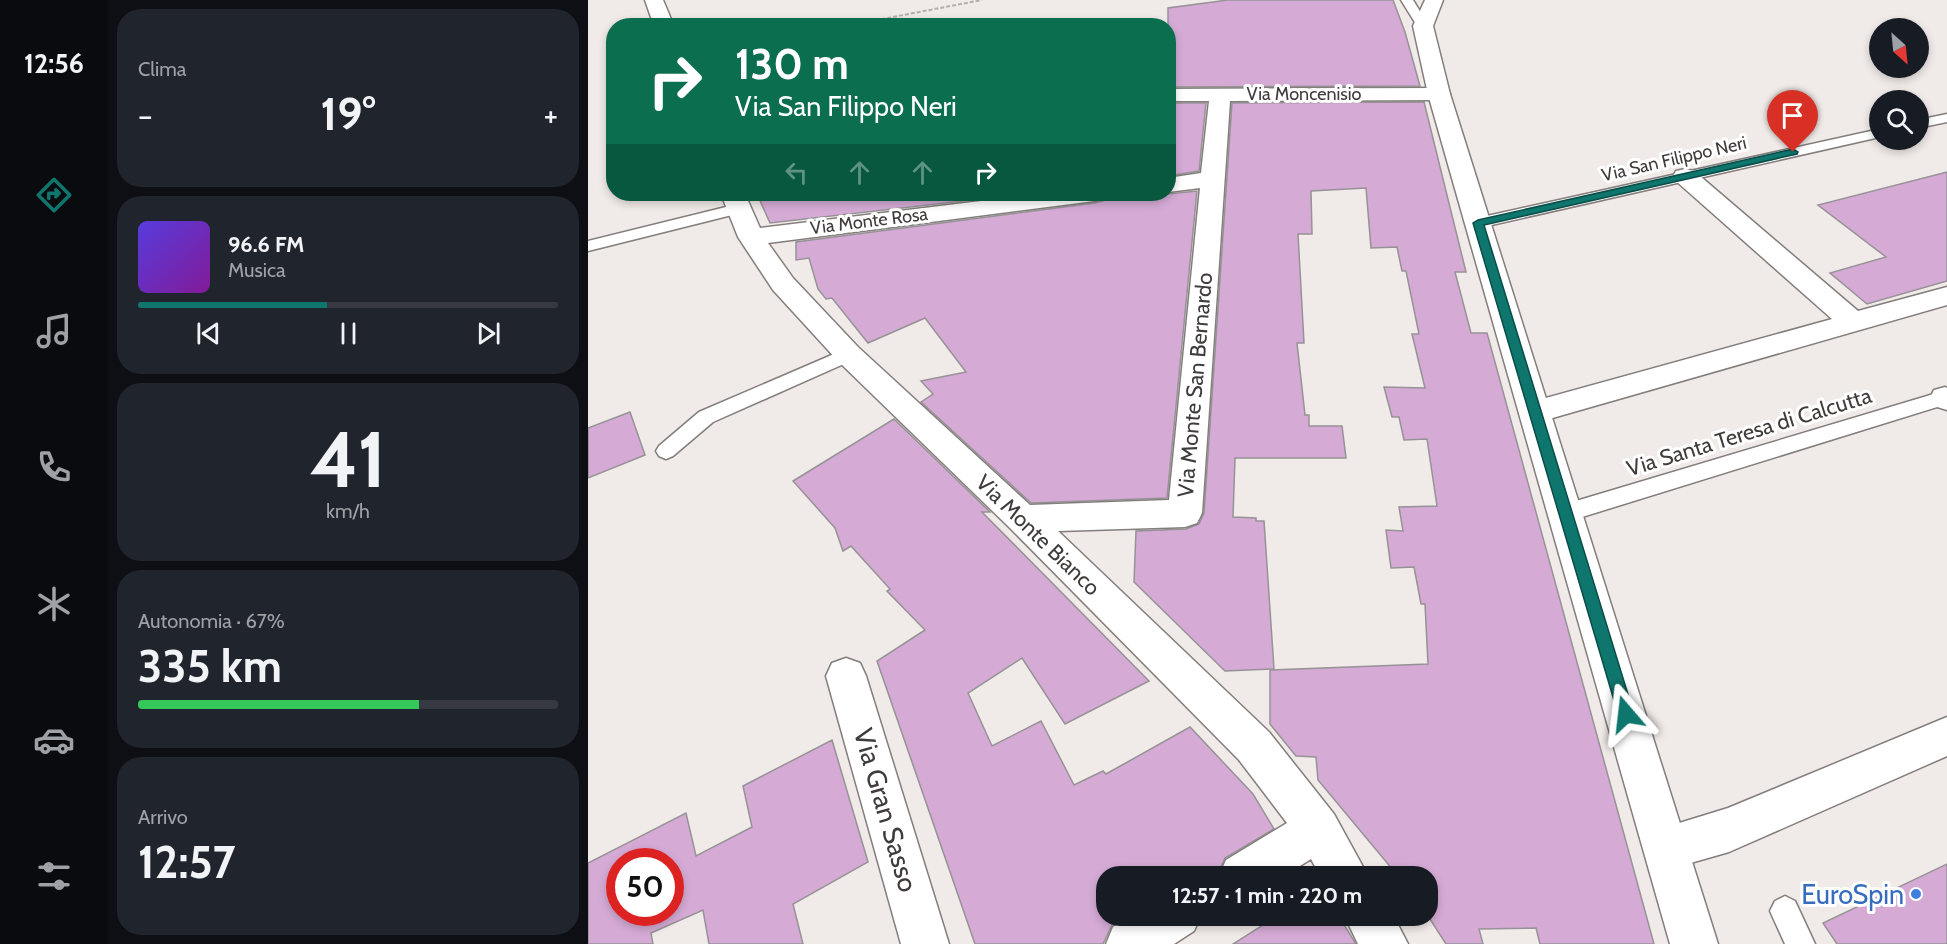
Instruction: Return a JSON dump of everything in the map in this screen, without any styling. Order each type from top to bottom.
[{"type":"street","points":[[654,0],[661,18]]},
{"type":"street","points":[[1421,9],[1439,93],[1694,944]]},
{"type":"street","name":"Via Moncenisio","points":[[1176,94],[1439,93]]},
{"type":"street","name":"Via Monte San Bernardo","points":[[1023,519],[1185,513],[1220,95]]},
{"type":"street","points":[[1685,176],[1854,322]]},
{"type":"street","points":[[1176,184],[1212,179]]},
{"type":"street","name":"Via Monte Rosa","points":[[741,213],[964,201]]},
{"type":"street","name":"Via Monte Bianco","points":[[741,213],[783,284],[848,354],[1023,519],[1254,746],[1319,829],[1339,866]]},
{"type":"street","points":[[1535,412],[1947,296]]},
{"type":"street","name":"Via Gran Sasso","points":[[846,676],[925,944]]},
{"type":"street","points":[[1666,848],[1730,830],[1947,736]]},
{"type":"street","points":[[1258,866],[1319,829]]},
{"type":"street","points":[[1130,944],[1160,926]]},
{"type":"street","points":[[1373,926],[1384,944]]},
{"type":"lane","points":[[1929,122],[1947,118]]},
{"type":"lane","name":"Via San Filippo Neri","points":[[1478,223],[1869,135]]},
{"type":"lane","points":[[588,246],[741,213]]},
{"type":"lane","points":[[666,451],[705,417],[848,354]]},
{"type":"lane","name":"Via Santa Teresa di Calcutta","points":[[1566,513],[1946,398]]},
{"type":"lane","points":[[1785,911],[1800,944]]},
{"type":"path","points":[[888,18],[982,0]]},
{"type":"building","points":[[1228,0],[1393,0],[1405,32],[1420,86],[1176,87],[1176,18],[1168,18],[1168,8]]},
{"type":"building","points":[[1424,102],[1466,272],[1455,272],[1471,333],[1487,333],[1654,944],[1540,944],[1536,928],[1479,929],[1483,944],[1446,944],[1434,926],[1438,926],[1438,866],[1390,866],[1318,780],[1316,757],[1296,756],[1270,724],[1270,670],[1428,664],[1425,604],[1421,604],[1414,567],[1391,568],[1386,530],[1403,531],[1399,507],[1437,506],[1427,439],[1404,440],[1399,417],[1392,417],[1384,387],[1425,388],[1412,334],[1419,334],[1406,271],[1402,271],[1397,247],[1371,248],[1366,188],[1311,191],[1312,234],[1298,234],[1304,343],[1297,343],[1305,415],[1309,415],[1309,426],[1342,426],[1346,458],[1235,458],[1233,517],[1256,518],[1256,521],[1264,521],[1274,669],[1225,671],[1134,582],[1136,531],[1186,529],[1199,524],[1204,513],[1232,103]]},
{"type":"building","points":[[1176,103],[1206,103],[1199,171],[1176,175]]},
{"type":"building","points":[[1947,172],[1947,281],[1867,304],[1830,273],[1886,257],[1818,205]]},
{"type":"building","points":[[1197,191],[1167,498],[1031,503],[921,402],[933,394],[921,381],[966,372],[925,318],[868,343],[832,298],[826,299],[818,289],[809,258],[796,260],[796,242],[1103,201],[1176,201],[1176,193]]},
{"type":"building","points":[[760,201],[963,201],[770,223]]},
{"type":"building","points":[[630,412],[645,455],[588,478],[588,428]]},
{"type":"building","points":[[894,419],[990,512],[982,512],[1149,681],[1065,724],[1022,658],[968,693],[992,746],[1041,721],[1074,785],[1103,771],[1106,774],[1190,727],[1253,794],[1274,829],[1225,858],[1221,866],[1096,866],[1096,926],[1112,926],[1103,944],[975,944],[877,661],[925,630],[887,591],[890,589],[851,546],[843,551],[835,528],[793,481]]},
{"type":"building","points":[[832,740],[868,862],[793,904],[803,944],[709,944],[703,910],[684,918],[684,848],[617,848],[686,813],[696,856],[752,827],[743,786]]},
{"type":"building","points":[[606,854],[606,926],[667,926],[651,933],[653,944],[588,944],[588,863]]},
{"type":"building","name":"EuroSpin","points":[[1947,864],[1947,944],[1837,944],[1823,923]]},
{"type":"building","points":[[1262,926],[1345,926],[1356,944],[1233,944]]},
{"type":"place","name":"EuroSpin","points":[[1916,894]]},
{"type":"route","points":[[1626,714],[1478,223],[1793,152]]}]
